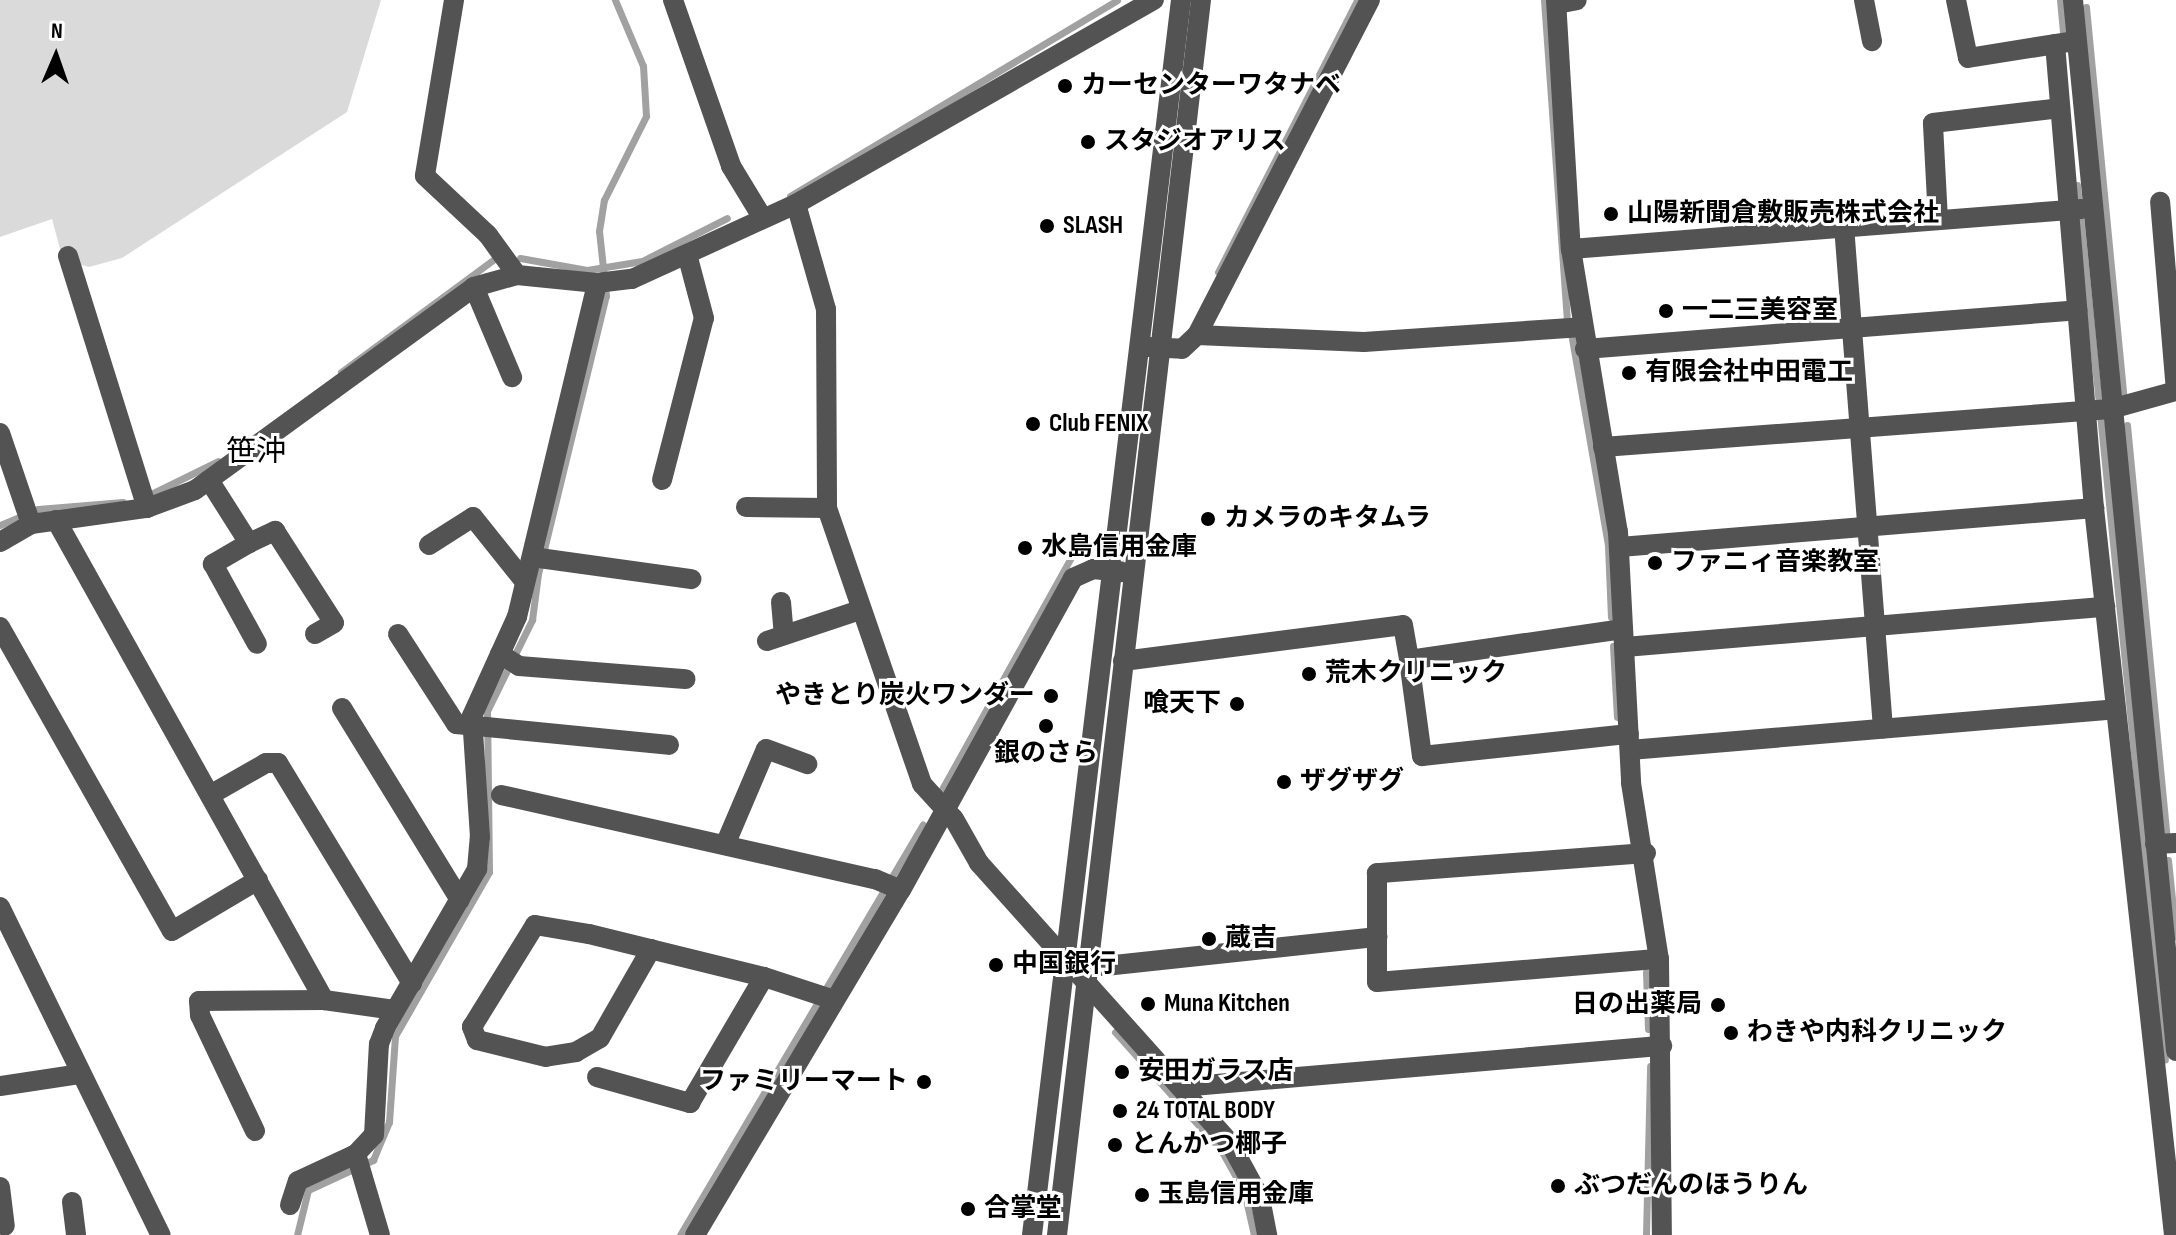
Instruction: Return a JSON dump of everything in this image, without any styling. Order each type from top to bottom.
[{"type":"street","points":[[454,0],[425,176],[488,235],[517,275]]},
{"type":"street","points":[[673,0],[731,166],[762,217]]},
{"type":"street","points":[[28,516],[56,520],[145,501],[209,480],[474,287],[517,275],[604,283],[687,254],[796,204],[1154,0]]},
{"type":"street","points":[[1057,1235],[1079,969],[1149,348],[1181,0]]},
{"type":"street","points":[[1149,348],[1201,0]]},
{"type":"street","points":[[1149,348],[1182,349],[1197,335],[1370,0]]},
{"type":"street","points":[[1864,0],[1872,41]]},
{"type":"street","points":[[1956,0],[1968,58],[2066,42]]},
{"type":"street","points":[[2073,0],[2060,108],[2080,209],[2077,310],[2099,410],[2094,508],[2174,1235]]},
{"type":"street","points":[[1563,1],[1571,249],[1585,349],[1620,547],[1629,742],[1659,954],[1662,1235]]},
{"type":"street","points":[[2066,42],[2099,410],[2166,843],[2176,1051]]},
{"type":"street","points":[[1938,220],[1933,123],[2060,108]]},
{"type":"street","points":[[1603,447],[2099,410],[2176,391],[2160,202]]},
{"type":"street","points":[[796,204],[826,309],[827,508],[922,784],[943,812],[954,819],[979,863],[1079,969],[1230,1143],[1260,1198],[1267,1235]]},
{"type":"street","points":[[1571,249],[2080,209]]},
{"type":"street","points":[[1844,226],[1883,728]]},
{"type":"street","points":[[662,480],[704,318],[687,254]]},
{"type":"street","points":[[68,256],[145,501]]},
{"type":"street","points":[[290,1205],[298,1181],[358,1162],[374,1135],[379,1044],[394,1010],[460,900],[481,853],[481,729],[472,716],[509,659],[525,582],[539,559],[604,283]]},
{"type":"street","points":[[474,287],[512,377]]},
{"type":"street","points":[[1585,349],[2077,310]]},
{"type":"street","points":[[1197,335],[1364,342],[1582,327]]},
{"type":"street","points":[[0,433],[28,516]]},
{"type":"street","points":[[209,480],[249,543]]},
{"type":"street","points":[[746,507],[827,508]]},
{"type":"street","points":[[1620,547],[2094,508]]},
{"type":"street","points":[[0,542],[28,516]]},
{"type":"street","points":[[429,545],[473,517],[525,582]]},
{"type":"street","points":[[56,520],[324,1000]]},
{"type":"street","points":[[257,644],[213,564],[275,531],[334,623],[315,634]]},
{"type":"street","points":[[539,559],[691,579]]},
{"type":"street","points":[[695,1235],[826,996],[892,886],[943,812],[1073,578],[1083,571],[1123,572]]},
{"type":"street","points":[[1032,1235],[1079,969],[1123,661],[1123,572]]},
{"type":"street","points":[[781,602],[775,638],[860,610]]},
{"type":"street","points":[[1409,660],[1624,638],[1876,628],[2105,607]]},
{"type":"street","points":[[1123,661],[1403,625],[1422,756],[1883,728],[2115,709]]},
{"type":"street","points":[[0,627],[172,931],[258,880]]},
{"type":"street","points":[[398,634],[456,724],[481,729],[669,745]]},
{"type":"street","points":[[509,659],[685,679]]},
{"type":"street","points":[[342,708],[460,900]]},
{"type":"street","points":[[725,845],[766,749],[807,764]]},
{"type":"street","points":[[210,795],[266,763],[278,763],[412,983]]},
{"type":"street","points":[[501,795],[892,886]]},
{"type":"street","points":[[1646,853],[1377,873],[1377,982],[1659,954]]},
{"type":"street","points":[[0,907],[79,1074],[161,1235]]},
{"type":"street","points":[[651,949],[600,1038],[576,1052],[546,1057],[477,1040],[472,1027],[535,925],[651,949],[826,996]]},
{"type":"street","points":[[1079,969],[1377,937]]},
{"type":"street","points":[[597,1077],[690,1103],[764,977]]},
{"type":"street","points":[[255,1131],[200,1015],[199,1001],[324,1000],[394,1010]]},
{"type":"street","points":[[1181,1087],[1662,1046]]},
{"type":"street","points":[[0,1086],[79,1074]]},
{"type":"street","points":[[358,1162],[380,1235]]},
{"type":"street","points":[[0,1187],[5,1226]]},
{"type":"street","points":[[72,1202],[76,1235]]},
{"type":"shaded area","points":[[0,0],[381,0],[347,112],[122,258],[89,267],[63,260],[52,219],[0,237]]},
{"type":"waterway","points":[[297,1235],[308,1190],[373,1160],[389,1122],[395,1036],[489,872],[487,711],[532,620],[538,574],[606,296],[599,231],[604,200],[646,116],[643,66],[615,0]]},
{"type":"waterway","points":[[790,196],[1117,0]]},
{"type":"waterway","points":[[1218,272],[1357,0]]},
{"type":"waterway","points":[[1544,0],[1567,323]]},
{"type":"waterway","points":[[2060,0],[2064,42]]},
{"type":"waterway","points":[[2086,7],[2124,402]]},
{"type":"waterway","points":[[2077,185],[2165,1060]]},
{"type":"waterway","points":[[520,258],[587,270],[642,261],[727,218]]},
{"type":"waterway","points":[[341,372],[494,259]]},
{"type":"waterway","points":[[1571,333],[1608,546],[1611,617]]},
{"type":"waterway","points":[[2127,425],[2166,832]]},
{"type":"waterway","points":[[147,496],[218,461]]},
{"type":"waterway","points":[[0,525],[38,509],[123,502]]},
{"type":"waterway","points":[[941,791],[1083,536]]},
{"type":"waterway","points":[[1613,646],[1617,717]]},
{"type":"waterway","points":[[680,1235],[923,824]]},
{"type":"waterway","points":[[2168,860],[2176,937]]},
{"type":"waterway","points":[[1646,972],[1648,1029]]},
{"type":"waterway","points":[[1115,1032],[1221,1150],[1244,1191],[1254,1235]]},
{"type":"waterway","points":[[1646,1235],[1650,1066]]},
{"type":"place","name":"カーセンターワタナベ","points":[[1065,86]]},
{"type":"place","name":"スタジオアリス","points":[[1088,142]]},
{"type":"place","name":"山陽新聞倉敷販売株式会社","points":[[1611,214]]},
{"type":"place","name":"SLASH","points":[[1047,226]]},
{"type":"place","name":"一二三美容室","points":[[1666,311]]},
{"type":"place","name":"有限会社中田電工","points":[[1629,373]]},
{"type":"place","name":"Club FENIX","points":[[1033,424]]},
{"type":"place","name":"カメラのキタムラ","points":[[1208,519]]},
{"type":"place","name":"水島信用金庫","points":[[1025,548]]},
{"type":"place","name":"ファニィ音楽教室","points":[[1655,563]]},
{"type":"place","name":"荒木クリニック","points":[[1309,674]]},
{"type":"place","name":"やきとり炭火ワンダー","points":[[1051,696]]},
{"type":"place","name":"喰天下","points":[[1237,704]]},
{"type":"place","name":"銀のさら","points":[[1046,726]]},
{"type":"place","name":"ザグザグ","points":[[1284,782]]},
{"type":"place","name":"蔵吉","points":[[1209,939]]},
{"type":"place","name":"中国銀行","points":[[996,965]]},
{"type":"place","name":"Muna Kitchen","points":[[1148,1004]]},
{"type":"place","name":"日の出薬局","points":[[1718,1005]]},
{"type":"place","name":"わきや内科クリニック","points":[[1731,1033]]},
{"type":"place","name":"安田ガラス店","points":[[1122,1072]]},
{"type":"place","name":"ファミリーマート","points":[[924,1082]]},
{"type":"place","name":"24 TOTAL BODY","points":[[1120,1111]]},
{"type":"place","name":"とんかつ椰子","points":[[1115,1145]]},
{"type":"place","name":"ぶつだんのほうりん","points":[[1558,1186]]},
{"type":"place","name":"玉島信用金庫","points":[[1142,1195]]},
{"type":"place","name":"合掌堂","points":[[968,1209]]},
{"type":"district","name":"笹沖","points":[[256,452]]}]
